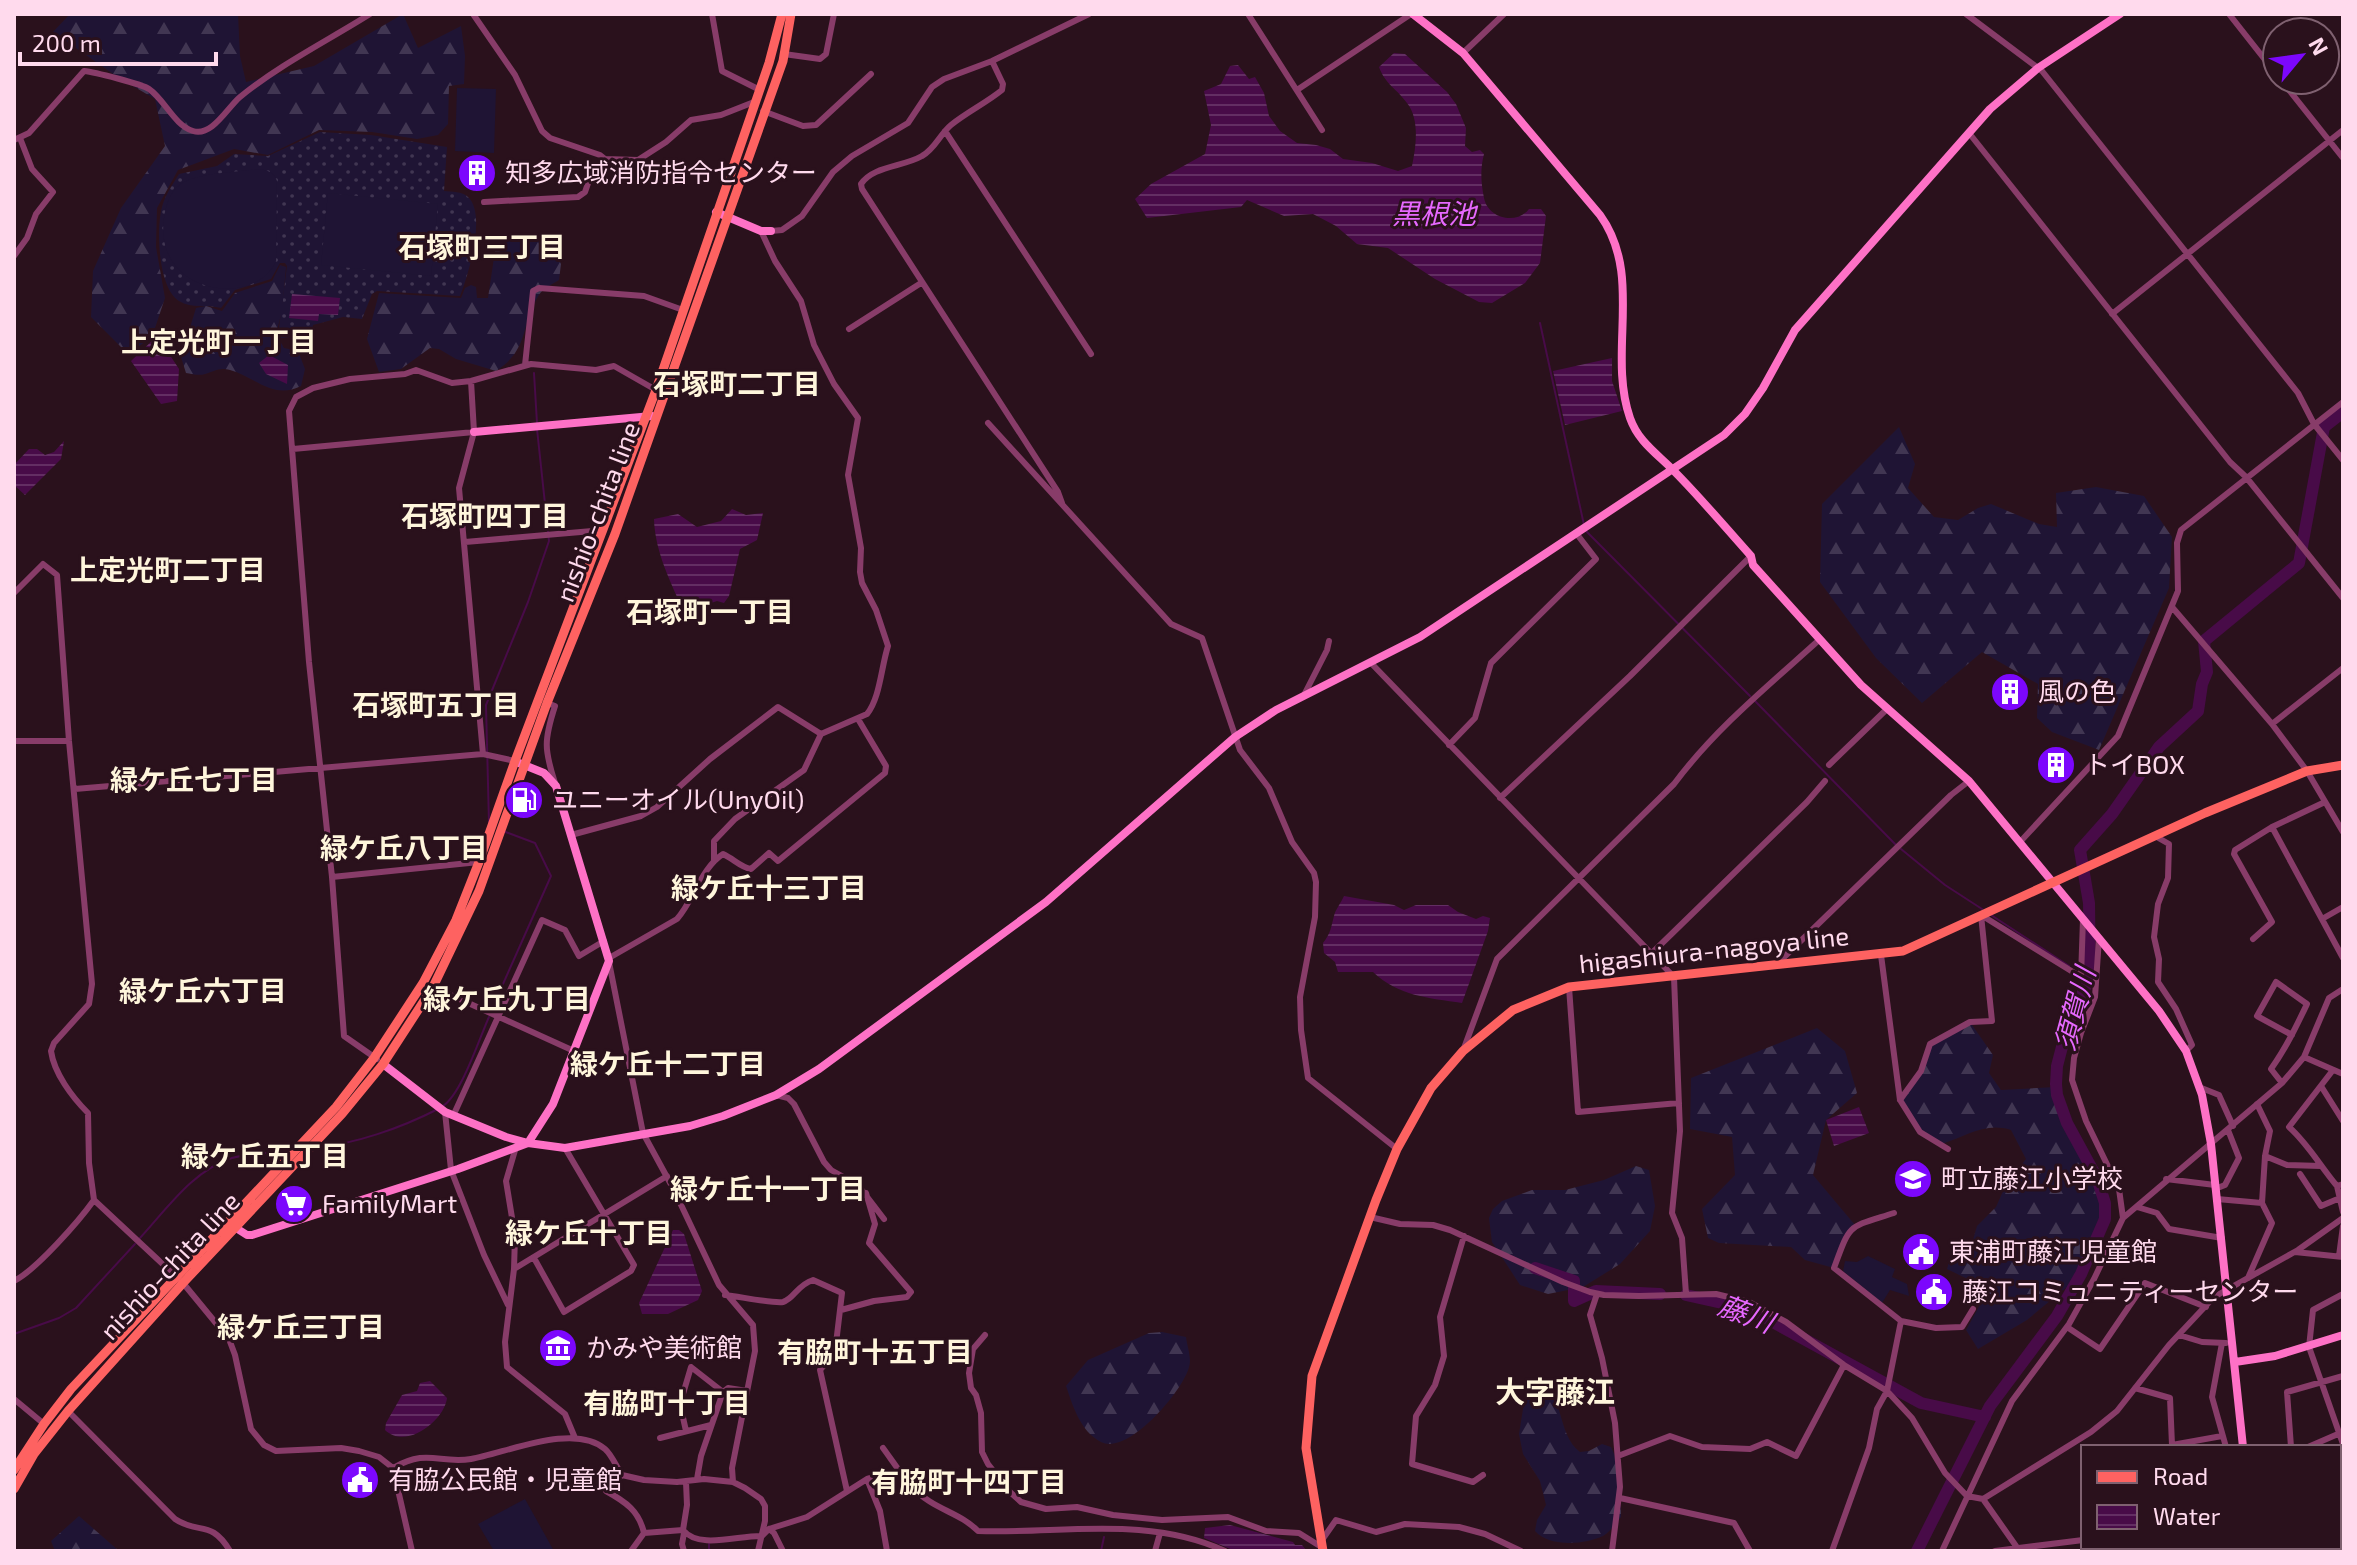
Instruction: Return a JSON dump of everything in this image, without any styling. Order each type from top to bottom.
[{"type":"main road","name":"nishio-chita line","points":[[14,1489],[34,1454],[68,1411],[180,1280],[292,1154],[314,1144],[433,987],[479,891],[496,829],[656,390],[769,63],[782,14]]},
{"type":"main road","name":"nishio-chita line","points":[[519,763],[547,703],[615,534],[784,54],[791,14]]},
{"type":"main road","name":"higashiura-nagoya line","points":[[1323,1547],[1306,1448],[1312,1376],[1397,1149],[1431,1088],[1463,1051],[1513,1010],[1569,987],[1903,951],[2094,863],[2307,771],[2343,765]]},
{"type":"main road","name":"nishio-chita line","points":[[14,1470],[71,1389],[236,1228],[336,1107],[379,1061],[456,920],[496,829]]},
{"type":"street","points":[[14,256],[27,238],[36,214],[53,192],[32,169],[17,139],[33,128],[80,73],[87,71],[145,86],[168,107],[181,125],[199,132],[208,130],[228,107],[248,91],[370,14]]},
{"type":"street","points":[[473,14],[515,75],[542,131],[550,138],[605,159],[638,160],[666,142],[691,120],[721,115],[754,102]]},
{"type":"street","points":[[712,14],[722,71],[758,89]]},
{"type":"street","points":[[784,54],[820,59],[826,54],[834,14]]},
{"type":"street","points":[[716,212],[761,231],[782,230],[802,216],[833,172],[852,156],[908,123],[932,87],[1089,14]]},
{"type":"street","points":[[1248,14],[1322,130]]},
{"type":"street","points":[[1297,90],[1412,14],[1463,53],[1600,215],[1612,235],[1619,252],[1621,270],[1623,369],[1630,418],[1642,441],[1672,469],[1751,556],[1753,565],[1861,685],[1969,781],[2159,1011],[2186,1051],[2199,1087],[2211,1144],[2243,1445]]},
{"type":"street","points":[[1463,53],[1504,14]]},
{"type":"street","points":[[1966,14],[2038,68],[2298,393],[2314,424],[2343,460]]},
{"type":"street","points":[[656,390],[614,366],[596,370],[531,364],[471,381],[452,383],[416,370],[405,374],[350,379],[313,388],[296,397],[289,411],[344,1036],[445,1110],[506,1137],[528,1143],[565,1148],[690,1126],[776,1095],[819,1069],[1046,902],[1235,737],[1276,710],[1420,637],[1706,449],[1745,414],[1795,330],[1990,109],[2038,68],[2120,14]]},
{"type":"street","points":[[2229,14],[2261,55]]},
{"type":"street","points":[[992,61],[1003,84],[1002,90],[945,131],[925,155],[865,177],[861,184],[921,283],[1058,492],[1063,505]]},
{"type":"street","points":[[763,111],[803,126],[816,125],[871,74]]},
{"type":"street","points":[[2294,96],[2343,158]]},
{"type":"street","points":[[2112,314],[2343,130]]},
{"type":"street","points":[[945,131],[1091,354]]},
{"type":"street","points":[[1969,133],[2230,462],[2246,477],[2343,598]]},
{"type":"street","points":[[484,202],[578,197],[585,192],[593,169],[605,159]]},
{"type":"street","points":[[714,860],[714,841],[735,819],[804,770],[821,734],[867,714],[875,703],[888,646],[860,572],[861,548],[848,475],[858,418],[834,384],[814,345],[801,301],[775,261],[761,231]]},
{"type":"street","points":[[849,329],[921,283]]},
{"type":"street","points":[[525,365],[533,291],[539,288],[644,296],[683,310]]},
{"type":"street","points":[[471,381],[474,432],[459,488],[483,754]]},
{"type":"street","points":[[2020,842],[2118,736],[2178,591],[2177,543],[2181,530],[2343,402]]},
{"type":"street","points":[[293,449],[646,415],[657,417]]},
{"type":"street","points":[[988,423],[1171,624],[1202,638],[1240,750],[1269,788],[1292,842],[1314,873],[1315,917],[1300,997],[1308,1078],[1397,1149]]},
{"type":"street","points":[[1449,745],[1475,718],[1491,663],[1596,559],[1582,529]]},
{"type":"street","points":[[465,542],[604,530]]},
{"type":"street","points":[[1500,798],[1751,556]]},
{"type":"street","points":[[14,593],[43,564],[57,575],[92,997],[54,1043],[51,1051],[59,1074],[88,1113],[89,1163],[94,1200],[180,1280],[229,1339],[251,1429],[264,1445],[276,1451],[341,1448],[359,1451],[379,1457],[393,1468],[412,1551]]},
{"type":"street","points":[[2172,607],[2272,724],[2307,771],[2343,832]]},
{"type":"street","points":[[1463,1051],[1497,959],[1674,784],[1693,759],[1756,696],[1819,640]]},
{"type":"street","points":[[1304,695],[1329,641]]},
{"type":"street","points":[[1371,663],[1674,977],[1680,1131],[1672,1213],[1682,1238],[1686,1294]]},
{"type":"street","points":[[2272,724],[2343,668]]},
{"type":"street","points":[[547,703],[555,706],[545,736],[547,760],[609,960],[643,1133],[725,1295],[749,1320],[755,1331],[755,1351],[732,1468],[733,1482]]},
{"type":"street","points":[[571,835],[641,816],[657,807],[710,759],[778,707],[821,734]]},
{"type":"street","points":[[1829,765],[1888,708]]},
{"type":"street","points":[[236,1228],[252,1235],[528,1143],[553,1104],[609,960],[677,919],[714,860],[723,854],[735,859],[742,867],[751,869],[769,853],[778,861],[885,773],[886,766],[858,719]]},
{"type":"street","points":[[14,741],[69,741]]},
{"type":"street","points":[[74,787],[483,754],[544,773],[556,786]]},
{"type":"street","points":[[1652,953],[1825,781]]},
{"type":"street","points":[[1776,966],[1969,781]]},
{"type":"street","points":[[2253,939],[2272,922],[2234,854],[2235,850],[2272,827],[2325,802]]},
{"type":"street","points":[[2272,827],[2343,958]]},
{"type":"street","points":[[2155,836],[2169,844],[2168,878],[2158,904],[2154,937],[2159,959],[2158,982],[2190,1038],[2192,1045],[2186,1051]]},
{"type":"street","points":[[332,877],[479,862]]},
{"type":"street","points":[[2322,919],[2343,907]]},
{"type":"street","points":[[1985,913],[2081,977],[2083,919]]},
{"type":"street","points":[[1900,1100],[1921,1071],[1930,1044],[1970,1022],[1992,1021],[1985,913]]},
{"type":"street","points":[[508,1305],[451,1170],[445,1110],[496,1017],[542,920],[565,930],[579,956],[604,941]]},
{"type":"street","points":[[2098,938],[2095,997],[2074,1058],[2072,1080],[2086,1121],[2119,1189],[2123,1218]]},
{"type":"street","points":[[1881,955],[1900,1100],[1920,1132],[1948,1149]]},
{"type":"street","points":[[2282,1083],[2271,1069],[2292,1035],[2307,1004],[2276,982],[2257,1016],[2292,1035]]},
{"type":"street","points":[[433,987],[574,1051]]},
{"type":"street","points":[[1569,987],[1578,1112],[1679,1103]]},
{"type":"street","points":[[1942,1551],[1965,1494],[2012,1401],[2067,1327],[2123,1218],[2282,1083],[2304,1057],[2329,998],[2343,989]]},
{"type":"street","points":[[2304,1057],[2343,1074]]},
{"type":"street","points":[[1983,1499],[2091,1432],[2117,1411],[2214,1297],[2294,1252],[2343,1215],[2340,1185],[2321,1166],[2307,1143],[2289,1127],[2333,1070]]},
{"type":"street","points":[[2321,1086],[2343,1121]]},
{"type":"street","points":[[2199,1087],[2219,1095],[2239,1158],[2225,1185],[2216,1191]]},
{"type":"street","points":[[776,1095],[788,1098],[794,1104],[824,1162],[831,1170],[858,1185],[884,1219]]},
{"type":"street","points":[[2248,1278],[2272,1223],[2262,1203],[2270,1131],[2257,1104]]},
{"type":"street","points":[[516,1147],[506,1181],[515,1236],[504,1354],[507,1367],[565,1414],[575,1438]]},
{"type":"street","points":[[534,1258],[564,1312],[631,1271],[634,1265],[565,1148]]},
{"type":"street","points":[[2265,1156],[2287,1165],[2321,1166]]},
{"type":"street","points":[[2300,1174],[2321,1206],[2340,1198]]},
{"type":"street","points":[[514,1269],[667,1176]]},
{"type":"street","points":[[2166,1179],[2262,1203]]},
{"type":"street","points":[[841,1310],[874,1301],[907,1297],[911,1292],[869,1243],[875,1224],[866,1193]]},
{"type":"street","points":[[14,1281],[23,1277],[45,1256],[94,1200]]},
{"type":"street","points":[[2137,1207],[2157,1213],[2169,1229],[2222,1238]]},
{"type":"street","points":[[1894,1213],[1855,1225],[1847,1233],[1834,1268],[1901,1321],[1936,1328],[1962,1327],[1973,1309]]},
{"type":"street","points":[[1370,1217],[1400,1224],[1433,1225],[1597,1294],[1716,1294],[1749,1302],[1786,1322],[1844,1365],[1887,1391],[1912,1418],[1945,1473],[1965,1494],[1983,1499],[2016,1546]]},
{"type":"street","points":[[2294,1252],[2341,1256],[2343,1226]]},
{"type":"street","points":[[1464,1236],[1440,1317],[1444,1356],[1435,1385],[1416,1416],[1412,1464],[1473,1482],[1483,1475]]},
{"type":"street","points":[[725,1295],[782,1302],[792,1296],[801,1284],[817,1280],[842,1293],[835,1352],[820,1370],[847,1491]]},
{"type":"street","points":[[2067,1327],[2100,1349],[2145,1283],[2206,1307]]},
{"type":"street","points":[[1597,1294],[1590,1315],[1607,1383],[1618,1456],[1620,1498],[1612,1551]]},
{"type":"street","points":[[2343,1294],[2313,1310],[2309,1347],[2343,1444]]},
{"type":"street","points":[[1832,1551],[1869,1448],[1877,1409],[1887,1391],[1901,1321]]},
{"type":"street","points":[[985,1335],[971,1355],[969,1373],[981,1413],[982,1452],[988,1464],[1021,1502],[1046,1509],[1077,1507],[1113,1515],[1202,1519],[1228,1517],[1266,1531],[1299,1533],[1323,1547],[1336,1520],[1376,1532],[1405,1524],[1451,1526],[1476,1531],[1521,1551]]},
{"type":"street","points":[[2179,1335],[2202,1342],[2234,1344]]},
{"type":"street","points":[[2235,1362],[2309,1347],[2343,1335]]},
{"type":"street","points":[[2222,1343],[2212,1397],[2225,1445]]},
{"type":"street","points":[[1618,1456],[1670,1436],[1702,1447],[1750,1449],[1767,1442],[1796,1456],[1844,1365]]},
{"type":"street","points":[[686,1431],[680,1404],[691,1367],[723,1392]]},
{"type":"street","points":[[2291,1445],[2287,1392],[2343,1376]]},
{"type":"street","points":[[697,1479],[723,1392],[728,1388],[747,1391]]},
{"type":"street","points":[[2135,1388],[2170,1398],[2172,1445],[2222,1436]]},
{"type":"street","points":[[14,1399],[44,1424]]},
{"type":"street","points":[[68,1411],[175,1519],[216,1533],[230,1551]]},
{"type":"street","points":[[660,1438],[711,1425]]},
{"type":"street","points":[[2313,1445],[2338,1434]]},
{"type":"street","points":[[393,1468],[415,1457],[468,1459],[540,1440],[575,1438],[605,1448],[622,1475],[644,1480],[733,1482],[763,1503],[765,1521],[758,1551]]},
{"type":"street","points":[[883,1448],[898,1470],[932,1504],[965,1518],[978,1531],[1096,1528],[1160,1533],[1199,1539],[1225,1551]]},
{"type":"street","points":[[644,1533],[684,1531],[708,1540],[762,1536],[769,1529],[807,1517],[867,1479],[898,1470]]},
{"type":"street","points":[[622,1475],[606,1491],[638,1513],[644,1533]]},
{"type":"street","points":[[867,1479],[880,1511],[887,1551]]},
{"type":"street","points":[[684,1551],[686,1482]]},
{"type":"street","points":[[1620,1498],[1734,1523],[1750,1551]]},
{"type":"street","points":[[1199,1539],[1202,1519]]},
{"type":"street","points":[[769,1529],[783,1551]]},
{"type":"street","points":[[631,1551],[644,1533]]},
{"type":"street","points":[[1155,1551],[1160,1533]]},
{"type":"street","points":[[1995,1551],[2016,1546],[2055,1547],[2081,1540]]},
{"type":"green space","points":[[70,14],[238,14],[240,56],[246,82],[314,66],[403,14],[418,48],[461,26],[465,56],[464,84],[449,86],[448,124],[438,135],[417,139],[372,132],[319,130],[268,155],[234,149],[178,170],[157,208],[156,247],[165,298],[152,337],[128,354],[91,317],[93,271],[121,208],[165,146],[155,99],[53,32]]},
{"type":"green space","points":[[457,88],[496,89],[494,153],[455,151]]},
{"type":"green space","points":[[320,132],[371,135],[447,147],[444,191],[468,197],[476,217],[474,245],[460,296],[377,291],[372,294],[362,319],[343,317],[313,325],[312,334],[281,338],[278,335],[285,263],[280,263],[271,279],[235,290],[221,308],[179,301],[172,294],[163,271],[159,229],[163,203],[179,174],[217,166],[234,154],[268,156]]},
{"type":"green space","points":[[258,169],[270,172],[277,181],[276,261],[265,276],[247,286],[227,289],[206,286],[187,276],[172,261],[164,240],[165,212],[174,191],[184,182],[200,177]]},
{"type":"green space","points":[[328,193],[438,204],[431,276],[321,265]]},
{"type":"green space","points":[[508,236],[539,241],[555,248],[561,264],[559,280],[539,295],[520,345],[507,363],[496,371],[430,348],[401,369],[379,372],[367,339],[379,293],[461,298],[465,288],[471,285],[476,287],[477,298],[488,298],[495,251]]},
{"type":"green space","points":[[280,265],[286,267],[282,311],[276,334],[284,348],[298,351],[305,369],[301,386],[291,390],[273,389],[226,369],[200,375],[186,373],[181,357],[196,308],[206,306],[222,311],[235,293],[272,281]]},
{"type":"green space","points":[[1899,427],[1915,464],[1908,488],[1934,517],[1958,520],[1991,504],[2039,524],[2057,527],[2056,493],[2096,487],[2144,496],[2172,537],[2169,588],[2099,750],[2052,732],[2037,718],[2038,684],[1982,652],[1922,703],[1876,658],[1820,582],[1822,504]]},
{"type":"green space","points":[[1970,1022],[1993,1055],[1989,1073],[2001,1090],[2056,1087],[2063,1113],[2097,1176],[2105,1220],[2080,1276],[2027,1320],[1978,1349],[1966,1330],[1986,1294],[1978,1284],[1947,1269],[1953,1249],[1968,1257],[1977,1226],[1996,1207],[2007,1182],[2026,1159],[2011,1130],[2002,1128],[1976,1131],[1942,1144],[1920,1132],[1900,1100],[1921,1071],[1930,1045]]},
{"type":"green space","points":[[1817,1028],[1845,1051],[1857,1093],[1826,1120],[1813,1175],[1855,1225],[1834,1268],[1805,1260],[1791,1247],[1719,1243],[1708,1238],[1702,1209],[1735,1175],[1732,1137],[1690,1129],[1691,1078]]},
{"type":"green space","points":[[1636,1166],[1649,1170],[1655,1206],[1650,1231],[1620,1264],[1583,1287],[1548,1294],[1520,1285],[1492,1242],[1489,1218],[1493,1209],[1502,1201],[1532,1190],[1565,1190],[1604,1180]]},
{"type":"green space","points":[[1868,1256],[1895,1269],[1892,1277],[1907,1284],[1909,1296],[1890,1290],[1882,1303],[1843,1271],[1845,1261],[1857,1262]]},
{"type":"green space","points":[[1149,1333],[1186,1337],[1190,1360],[1185,1378],[1166,1405],[1139,1431],[1112,1444],[1101,1442],[1083,1425],[1066,1386],[1088,1360]]},
{"type":"green space","points":[[1536,1377],[1552,1392],[1572,1444],[1580,1452],[1602,1444],[1611,1447],[1620,1467],[1621,1517],[1603,1536],[1567,1543],[1549,1540],[1535,1531],[1537,1520],[1546,1505],[1540,1481],[1523,1454],[1519,1434],[1527,1384]]},
{"type":"green space","points":[[525,1499],[554,1551],[494,1551],[478,1524]]},
{"type":"green space","points":[[79,1516],[119,1551],[55,1551],[51,1541]]},
{"type":"water","name":"黒根池","points":[[1394,53],[1405,54],[1456,104],[1466,128],[1465,146],[1472,152],[1480,150],[1484,154],[1482,187],[1491,211],[1511,218],[1529,209],[1541,209],[1546,216],[1540,263],[1525,283],[1492,303],[1479,302],[1435,279],[1388,248],[1357,244],[1336,226],[1313,214],[1284,216],[1247,200],[1241,207],[1147,218],[1135,199],[1151,184],[1205,154],[1211,125],[1204,91],[1221,84],[1230,66],[1238,65],[1249,79],[1255,77],[1264,93],[1269,116],[1280,131],[1297,143],[1316,145],[1330,149],[1343,159],[1398,171],[1412,166],[1416,142],[1414,117],[1379,67]]},
{"type":"water","points":[[292,294],[340,298],[338,315],[319,314],[318,321],[289,318]]},
{"type":"water","points":[[155,338],[160,340],[179,369],[177,401],[161,404],[131,361]]},
{"type":"water","points":[[269,355],[288,365],[287,384],[266,374],[259,363]]},
{"type":"water","points":[[1612,358],[1612,381],[1622,411],[1565,425],[1553,371]]},
{"type":"water","points":[[64,441],[61,459],[25,495],[14,485],[14,465],[29,449],[37,449],[45,455],[54,452]]},
{"type":"water","points":[[732,509],[746,515],[763,513],[757,540],[740,549],[729,596],[724,603],[717,601],[684,612],[661,555],[654,519],[678,514],[697,527],[721,521]]},
{"type":"water","points":[[1344,896],[1394,905],[1404,910],[1416,905],[1448,905],[1476,919],[1483,916],[1490,918],[1462,1003],[1403,991],[1373,972],[1338,972],[1335,962],[1324,953],[1323,943]]},
{"type":"water","points":[[1859,1107],[1869,1133],[1834,1146],[1826,1120]]},
{"type":"water","points":[[673,1230],[684,1234],[702,1291],[698,1300],[668,1314],[642,1314],[639,1303]]},
{"type":"water","points":[[430,1381],[447,1398],[440,1415],[414,1435],[394,1436],[385,1430],[402,1395],[417,1391],[420,1383]]},
{"type":"water","points":[[1230,1525],[1302,1545],[1307,1551],[1235,1551],[1204,1538],[1205,1528]]},
{"type":"waterway","points":[[1540,323],[1584,525]]},
{"type":"waterway","points":[[534,373],[537,423]]},
{"type":"waterway","name":"須賀川","points":[[1917,1551],[1990,1406],[2057,1316],[2081,1274],[2105,1219],[2105,1203],[2097,1178],[2067,1123],[2056,1084],[2057,1066],[2068,1024],[2090,977],[2089,903],[2080,850],[2112,814],[2159,747],[2198,711],[2207,672],[2204,641],[2299,563],[2324,427],[2343,412]]},
{"type":"waterway","points":[[489,823],[486,705],[549,541],[537,429]]},
{"type":"waterway","points":[[1586,531],[1750,696]]},
{"type":"waterway","points":[[1755,701],[1896,845]]},
{"type":"waterway","points":[[491,1011],[551,876],[535,843],[503,831]]},
{"type":"waterway","points":[[1901,849],[1945,885],[1982,909]]},
{"type":"waterway","points":[[1991,915],[2069,966]]},
{"type":"waterway","name":"須賀川","points":[[2081,980],[2087,987]]},
{"type":"waterway","points":[[443,1106],[457,1090],[489,1017]]},
{"type":"waterway","points":[[314,1148],[378,1134],[438,1109]]},
{"type":"waterway","points":[[139,1239],[181,1192],[218,1164],[239,1156],[288,1151]]},
{"type":"waterway","points":[[14,1334],[59,1318],[76,1308],[135,1244]]},
{"type":"waterway","name":"藤川","points":[[1535,1268],[1574,1281],[1574,1301],[1596,1291],[1660,1294]]},
{"type":"waterway","name":"藤川","points":[[1686,1295],[1749,1309],[1921,1403],[1985,1417]]},
{"type":"waterway","points":[[1101,1551],[1104,1537]]},
{"type":"waterway","points":[[709,1544],[709,1551]]},
{"type":"place","name":"知多広域消防指令センター","points":[[477,173]]},
{"type":"place","name":"風の色","points":[[2010,692]]},
{"type":"place","name":"トイBOX","points":[[2056,765]]},
{"type":"place","name":"ユニーオイル(UnyOil)","points":[[524,800]]},
{"type":"place","name":"町立藤江小学校","points":[[1913,1179]]},
{"type":"place","name":"FamilyMart","points":[[294,1204]]},
{"type":"place","name":"東浦町藤江児童館","points":[[1921,1252]]},
{"type":"place","name":"藤江コミュニティーセンター","points":[[1934,1292]]},
{"type":"place","name":"かみや美術館","points":[[558,1348]]},
{"type":"place","name":"有脇公民館・児童館","points":[[360,1480]]},
{"type":"district","name":"石塚町三丁目","points":[[482,247]]},
{"type":"district","name":"上定光町一丁目","points":[[219,342]]},
{"type":"district","name":"石塚町二丁目","points":[[737,384]]},
{"type":"district","name":"石塚町四丁目","points":[[485,516]]},
{"type":"district","name":"上定光町二丁目","points":[[168,570]]},
{"type":"district","name":"石塚町一丁目","points":[[710,612]]},
{"type":"district","name":"石塚町五丁目","points":[[436,705]]},
{"type":"district","name":"緑ケ丘七丁目","points":[[194,780]]},
{"type":"district","name":"緑ケ丘八丁目","points":[[404,848]]},
{"type":"district","name":"緑ケ丘十三丁目","points":[[769,888]]},
{"type":"district","name":"緑ケ丘六丁目","points":[[203,991]]},
{"type":"district","name":"緑ケ丘九丁目","points":[[507,999]]},
{"type":"district","name":"緑ケ丘十二丁目","points":[[668,1064]]},
{"type":"district","name":"緑ケ丘五丁目","points":[[265,1156]]},
{"type":"district","name":"緑ケ丘十一丁目","points":[[768,1189]]},
{"type":"district","name":"緑ケ丘十丁目","points":[[589,1233]]},
{"type":"district","name":"緑ケ丘三丁目","points":[[301,1327]]},
{"type":"district","name":"有脇町十五丁目","points":[[875,1352]]},
{"type":"district","name":"大字藤江","points":[[1555,1393]]},
{"type":"district","name":"有脇町十丁目","points":[[667,1403]]},
{"type":"district","name":"有脇町十四丁目","points":[[969,1482]]}]
